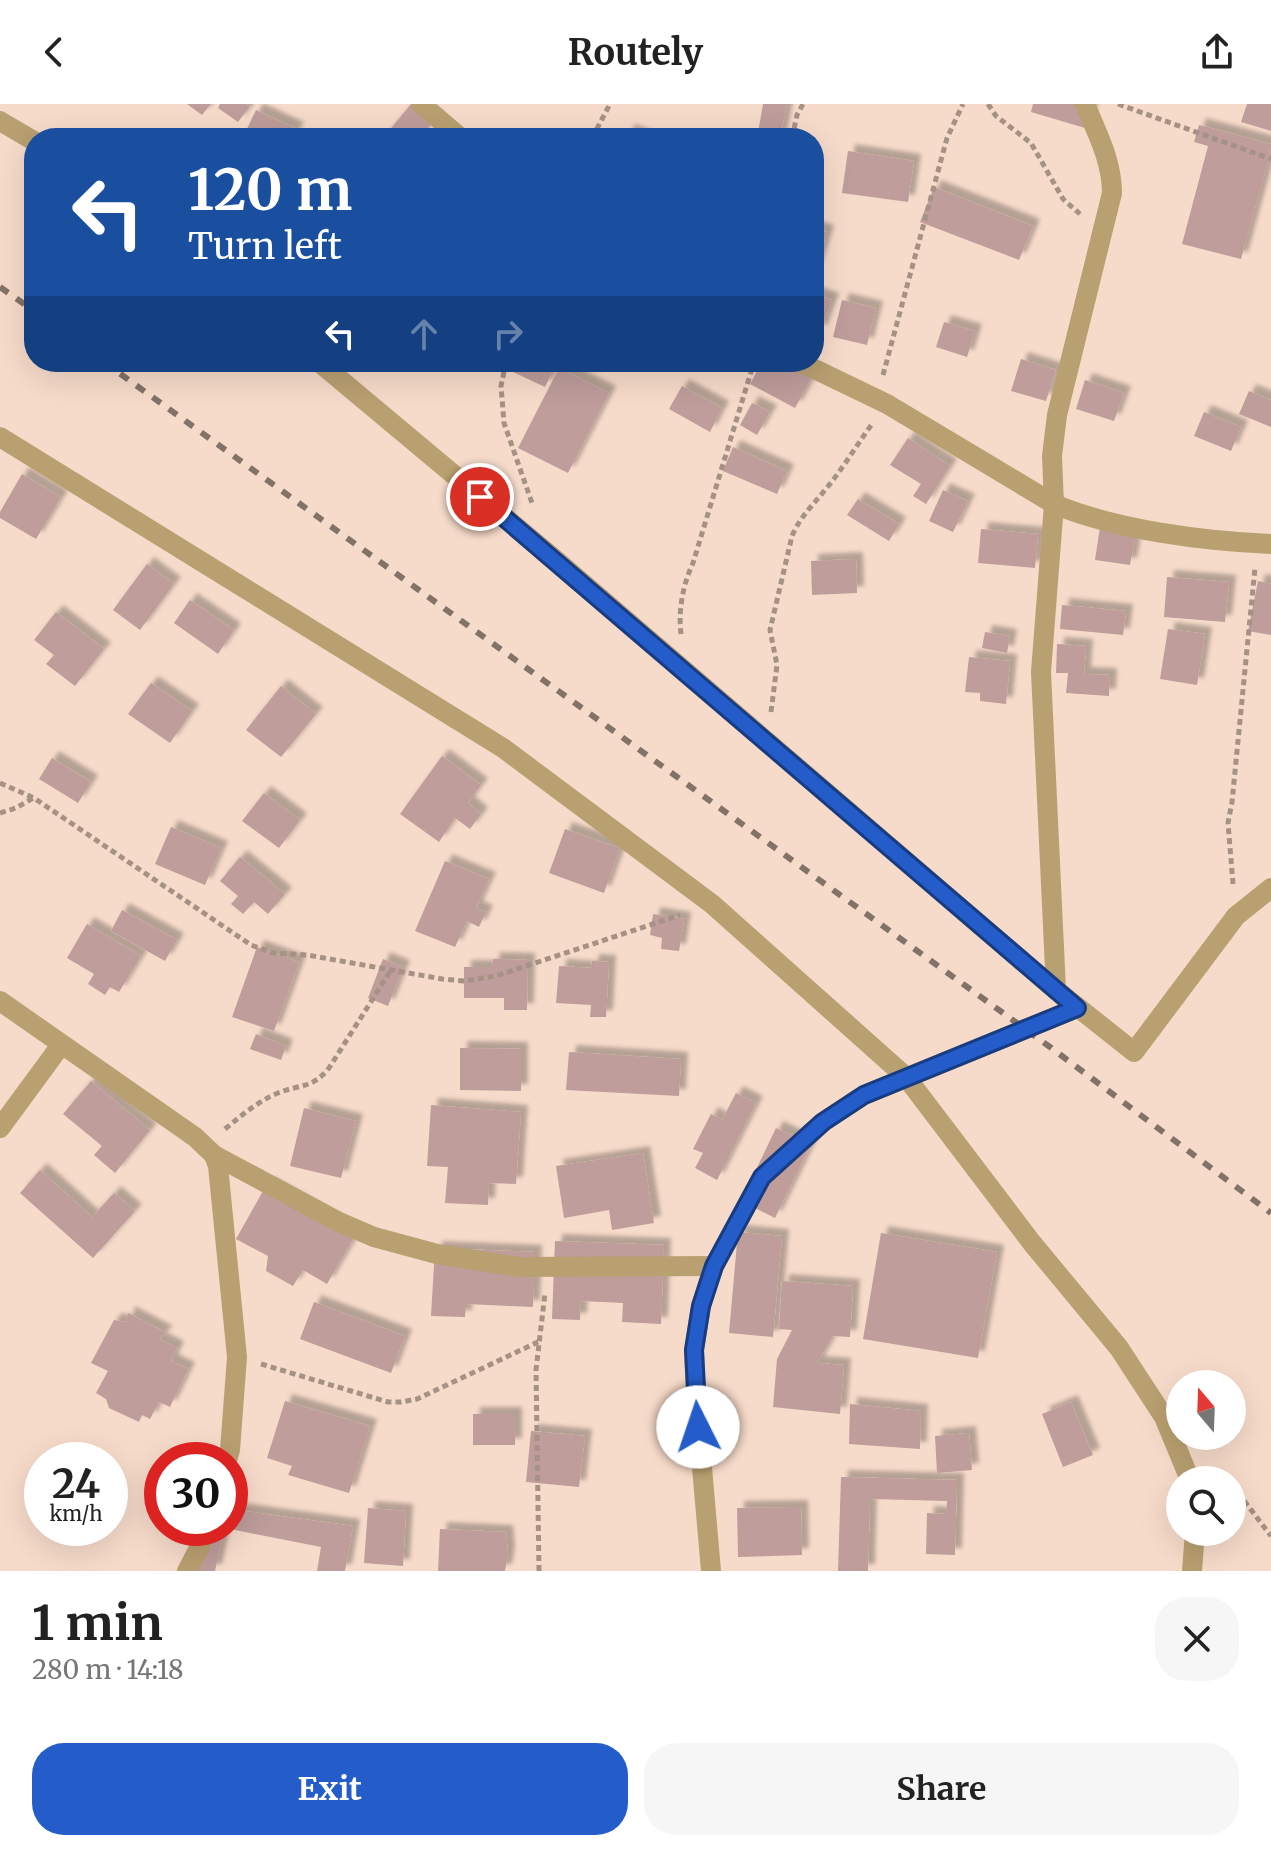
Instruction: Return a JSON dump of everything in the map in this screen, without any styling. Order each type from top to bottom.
[{"type":"street","points":[[421,104],[449,128]]},
{"type":"street","points":[[1056,990],[1041,681],[1054,504],[1052,456],[1057,415],[1112,193],[1109,160],[1085,104]]},
{"type":"street","points":[[0,121],[24,135]]},
{"type":"street","points":[[331,372],[551,556],[1077,1008],[1134,1052],[1236,916],[1271,888]]},
{"type":"street","points":[[821,372],[882,401],[1054,504],[1080,515],[1173,535],[1264,543]]},
{"type":"street","points":[[0,437],[503,748],[712,904],[906,1077],[1032,1243],[1119,1348],[1164,1417],[1184,1466]]},
{"type":"street","points":[[0,1001],[195,1137],[210,1151],[339,1222],[374,1237],[437,1254],[519,1267],[714,1266]]},
{"type":"street","points":[[711,1571],[694,1350],[701,1306],[714,1266],[762,1177],[823,1122],[864,1095],[1077,1008]]},
{"type":"street","points":[[0,1128],[61,1045]]},
{"type":"street","points":[[210,1151],[218,1166],[237,1357],[231,1442]]},
{"type":"street","points":[[187,1571],[200,1546]]},
{"type":"street","points":[[1192,1571],[1194,1546]]},
{"type":"path","points":[[597,128],[610,104]]},
{"type":"path","points":[[794,128],[803,104]]},
{"type":"path","points":[[767,742],[777,672],[770,630],[792,536],[806,510],[826,489],[882,401],[947,138],[963,104]]},
{"type":"path","points":[[988,104],[996,116],[1031,143],[1063,199],[1102,233]]},
{"type":"path","points":[[1118,104],[1271,159]]},
{"type":"path","points":[[504,372],[501,386],[504,423],[535,512]]},
{"type":"path","points":[[685,672],[679,620],[685,586],[751,372]]},
{"type":"path","points":[[1236,916],[1228,823],[1264,543]]},
{"type":"path","points":[[0,783],[34,798],[251,945],[273,953],[307,955],[464,981],[496,976],[712,904]]},
{"type":"path","points":[[0,813],[34,798]]},
{"type":"path","points":[[210,1151],[257,1103],[322,1077],[391,970]]},
{"type":"path","points":[[539,1571],[536,1370],[549,1267]]},
{"type":"path","points":[[237,1357],[388,1402],[401,1402],[417,1399],[538,1342]]},
{"type":"path","points":[[1246,1503],[1271,1536]]},
{"type":"building","points":[[187,104],[211,104],[202,115]]},
{"type":"building","points":[[220,104],[250,106],[238,122],[218,108]]},
{"type":"building","points":[[411,104],[417,104],[435,119],[428,128],[391,128]]},
{"type":"building","points":[[763,104],[787,104],[782,128],[759,128]]},
{"type":"building","points":[[1033,104],[1093,104],[1085,128],[1031,112]]},
{"type":"building","points":[[1247,104],[1271,104],[1271,131],[1241,122]]},
{"type":"building","points":[[256,110],[295,128],[247,128]]},
{"type":"building","points":[[1199,125],[1271,144],[1241,259],[1182,244],[1208,146],[1194,142]]},
{"type":"building","points":[[848,151],[914,161],[908,202],[842,193]]},
{"type":"building","points":[[934,187],[1033,226],[1019,260],[920,222]]},
{"type":"building","points":[[824,297],[832,300],[824,321]]},
{"type":"building","points":[[842,300],[876,308],[867,345],[833,337]]},
{"type":"building","points":[[944,322],[975,331],[967,357],[936,347]]},
{"type":"building","points":[[1021,359],[1056,370],[1046,401],[1011,391]]},
{"type":"building","points":[[513,372],[552,372],[545,387]]},
{"type":"building","points":[[557,372],[567,372],[609,393],[568,473],[518,448]]},
{"type":"building","points":[[757,372],[807,372],[813,375],[795,408],[750,384]]},
{"type":"building","points":[[1085,380],[1124,393],[1114,421],[1076,409]]},
{"type":"building","points":[[682,386],[722,408],[710,432],[669,409]]},
{"type":"building","points":[[1249,391],[1271,400],[1271,427],[1239,414]]},
{"type":"building","points":[[752,403],[770,412],[757,435],[740,425]]},
{"type":"building","points":[[1204,412],[1241,427],[1231,451],[1194,436]]},
{"type":"building","points":[[908,438],[950,466],[926,504],[913,496],[921,484],[890,465]]},
{"type":"building","points":[[733,447],[787,471],[777,494],[723,471]]},
{"type":"building","points":[[22,474],[61,497],[36,539],[0,518],[0,512]]},
{"type":"building","points":[[943,490],[968,501],[953,532],[929,521]]},
{"type":"building","points":[[858,499],[899,524],[889,541],[847,515]]},
{"type":"building","points":[[1100,527],[1136,532],[1130,565],[1095,560]]},
{"type":"building","points":[[981,529],[1038,534],[1035,568],[978,563]]},
{"type":"building","points":[[856,559],[857,593],[812,595],[811,561]]},
{"type":"building","points":[[147,564],[174,584],[140,630],[113,610]]},
{"type":"building","points":[[1167,577],[1229,582],[1225,622],[1164,617]]},
{"type":"building","points":[[1258,581],[1271,584],[1271,635],[1248,631]]},
{"type":"building","points":[[190,600],[234,630],[218,654],[174,623]]},
{"type":"building","points":[[1062,605],[1126,611],[1123,635],[1060,629]]},
{"type":"building","points":[[56,612],[104,649],[75,686],[46,664],[54,655],[34,640]]},
{"type":"building","points":[[1168,629],[1205,634],[1197,685],[1160,679]]},
{"type":"building","points":[[985,632],[1010,636],[1007,653],[982,648]]},
{"type":"building","points":[[1057,644],[1086,646],[1084,674],[1110,675],[1109,696],[1066,693],[1068,673],[1056,673]]},
{"type":"building","points":[[969,657],[1010,661],[1006,704],[980,701],[980,693],[965,692]]},
{"type":"building","points":[[151,683],[192,711],[170,743],[128,714]]},
{"type":"building","points":[[281,686],[316,714],[281,757],[246,730]]},
{"type":"building","points":[[442,756],[481,785],[468,803],[481,814],[470,829],[455,818],[439,842],[400,814]]},
{"type":"building","points":[[52,758],[91,782],[78,803],[39,779]]},
{"type":"building","points":[[264,793],[300,820],[279,848],[242,821]]},
{"type":"building","points":[[171,827],[221,848],[205,885],[155,864]]},
{"type":"building","points":[[565,829],[620,848],[604,893],[549,873]]},
{"type":"building","points":[[240,857],[285,894],[268,914],[254,902],[243,914],[231,904],[238,896],[220,881]]},
{"type":"building","points":[[445,861],[489,879],[476,908],[486,912],[479,927],[467,921],[455,947],[415,931]]},
{"type":"building","points":[[122,910],[177,940],[165,961],[111,931]]},
{"type":"building","points":[[653,914],[684,919],[679,951],[661,949],[662,938],[650,935]]},
{"type":"building","points":[[87,924],[141,956],[119,992],[110,987],[105,995],[88,984],[94,974],[67,958]]},
{"type":"building","points":[[257,947],[299,962],[274,1031],[232,1017]]},
{"type":"building","points":[[383,959],[403,967],[388,1006],[368,998]]},
{"type":"building","points":[[493,959],[528,960],[527,1010],[504,1010],[504,998],[464,998],[464,967],[492,967]]},
{"type":"building","points":[[592,961],[609,962],[606,1017],[590,1017],[591,1005],[556,1003],[559,966],[591,968]]},
{"type":"building","points":[[256,1034],[286,1046],[281,1060],[250,1049]]},
{"type":"building","points":[[460,1048],[521,1049],[521,1091],[460,1090]]},
{"type":"building","points":[[569,1052],[681,1059],[679,1096],[566,1090]]},
{"type":"building","points":[[91,1081],[150,1130],[115,1173],[94,1155],[102,1146],[63,1114]]},
{"type":"building","points":[[736,1093],[756,1103],[717,1180],[695,1168],[703,1153],[693,1149],[711,1114],[722,1120]]},
{"type":"building","points":[[431,1105],[521,1112],[516,1184],[489,1183],[488,1205],[445,1203],[448,1167],[427,1166]]},
{"type":"building","points":[[304,1108],[356,1121],[341,1178],[290,1166]]},
{"type":"building","points":[[776,1128],[811,1144],[775,1218],[741,1201]]},
{"type":"building","points":[[643,1153],[654,1223],[612,1230],[609,1210],[564,1218],[556,1166]]},
{"type":"building","points":[[40,1170],[92,1217],[114,1193],[135,1211],[93,1258],[20,1193]]},
{"type":"building","points":[[267,1184],[356,1234],[327,1284],[303,1270],[293,1286],[266,1271],[268,1256],[236,1239]]},
{"type":"building","points":[[738,1232],[782,1236],[773,1337],[729,1333]]},
{"type":"building","points":[[881,1233],[997,1252],[978,1358],[863,1339]]},
{"type":"building","points":[[555,1241],[664,1245],[661,1324],[622,1322],[623,1303],[581,1301],[580,1320],[552,1319]]},
{"type":"building","points":[[435,1248],[535,1252],[533,1307],[466,1304],[465,1317],[431,1316]]},
{"type":"building","points":[[782,1281],[853,1286],[850,1337],[833,1336],[817,1363],[844,1365],[840,1414],[773,1407],[777,1359],[792,1330],[779,1329]]},
{"type":"building","points":[[314,1302],[405,1336],[391,1373],[300,1339]]},
{"type":"building","points":[[128,1313],[166,1333],[159,1339],[177,1348],[171,1361],[188,1369],[170,1407],[159,1402],[150,1419],[142,1415],[139,1422],[109,1408],[106,1399],[96,1393],[108,1371],[91,1363],[114,1320],[126,1322]]},
{"type":"building","points":[[285,1401],[370,1426],[349,1493],[288,1475],[292,1466],[267,1458]]},
{"type":"building","points":[[1071,1402],[1093,1455],[1063,1467],[1042,1414]]},
{"type":"building","points":[[850,1404],[921,1411],[920,1449],[849,1444]]},
{"type":"building","points":[[473,1414],[515,1414],[515,1445],[473,1445]]},
{"type":"building","points":[[531,1431],[585,1436],[579,1487],[526,1482]]},
{"type":"building","points":[[969,1433],[972,1470],[937,1473],[935,1436]]},
{"type":"building","points":[[841,1477],[957,1480],[955,1555],[926,1554],[927,1513],[946,1514],[947,1501],[870,1499],[868,1571],[838,1571]]},
{"type":"building","points":[[801,1507],[802,1555],[738,1557],[737,1508]]},
{"type":"building","points":[[368,1508],[406,1511],[403,1566],[364,1563]]},
{"type":"building","points":[[248,1511],[353,1526],[345,1571],[317,1571],[321,1547],[248,1533]]},
{"type":"building","points":[[440,1529],[506,1532],[508,1554],[505,1571],[438,1571]]},
{"type":"building","points":[[189,1546],[220,1546],[215,1571],[183,1571]]},
{"type":"railway","points":[[0,287],[24,304]]},
{"type":"railway","points":[[118,372],[1050,1047],[1271,1213]]},
{"type":"route","points":[[480,497],[1077,1008],[864,1095],[823,1122],[762,1177],[714,1266],[701,1306],[694,1350],[698,1427]]}]
